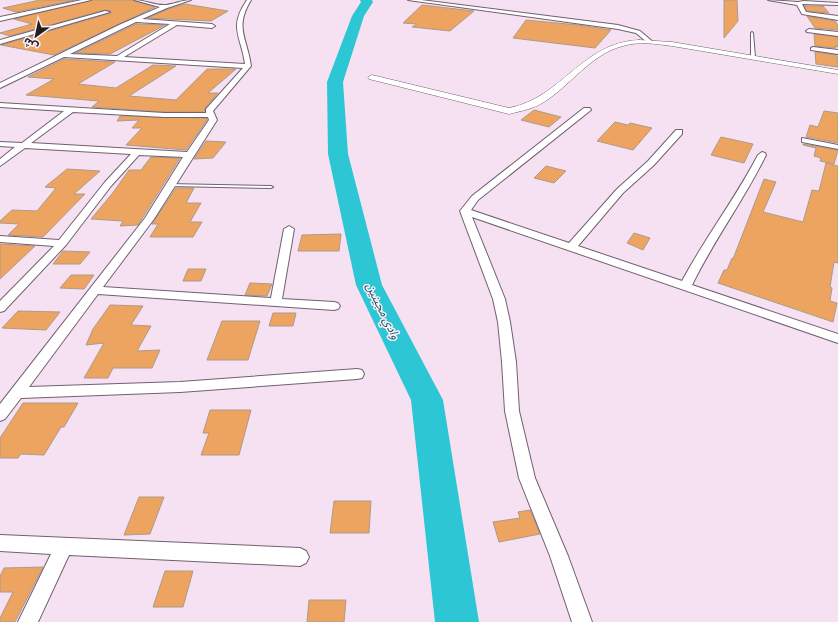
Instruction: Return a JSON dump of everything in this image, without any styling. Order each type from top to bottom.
[{"type":"street","points":[[0,19],[89,0]]},
{"type":"street","points":[[136,0],[164,7]]},
{"type":"street","points":[[0,86],[134,20],[164,7],[189,0]]},
{"type":"street","points":[[0,415],[149,219],[213,120],[209,111],[248,66],[248,60],[239,28],[240,16],[249,0]]},
{"type":"street","points":[[410,0],[618,27],[638,32],[650,42]]},
{"type":"street","points":[[770,0],[799,4],[804,2],[838,4]]},
{"type":"street","points":[[799,4],[804,13],[838,18]]},
{"type":"street","points":[[0,42],[107,12]]},
{"type":"street","points":[[134,20],[212,26]]},
{"type":"street","points":[[118,58],[176,23]]},
{"type":"street","points":[[809,31],[838,34]]},
{"type":"street","points":[[372,77],[496,108],[516,110],[530,106],[546,97],[588,61],[612,48],[624,44],[650,42],[672,44],[838,72]]},
{"type":"street","points":[[813,49],[838,52]]},
{"type":"street","points":[[65,55],[248,66]]},
{"type":"street","points":[[1,106],[164,115],[210,115]]},
{"type":"street","points":[[0,163],[70,110]]},
{"type":"street","points":[[465,212],[474,198],[587,110]]},
{"type":"street","points":[[571,248],[620,191],[651,163],[679,132]]},
{"type":"street","points":[[805,140],[838,147]]},
{"type":"street","points":[[0,144],[189,155]]},
{"type":"street","points":[[0,308],[62,243],[108,184],[137,152]]},
{"type":"street","points":[[685,287],[692,272],[742,193],[762,154]]},
{"type":"street","points":[[465,212],[838,339]]},
{"type":"street","points":[[465,212],[475,234],[500,307],[509,362],[512,411],[527,478],[559,556],[582,622]]},
{"type":"street","points":[[276,302],[289,229]]},
{"type":"street","points":[[0,239],[62,243]]},
{"type":"street","points":[[95,290],[334,306]]},
{"type":"street","points":[[16,394],[180,388],[357,374]]},
{"type":"street","points":[[0,544],[300,557]]},
{"type":"street","points":[[28,622],[64,546]]},
{"type":"lane","points":[[752,33],[753,57]]},
{"type":"lane","points":[[170,185],[271,187]]},
{"type":"building","points":[[40,0],[75,0],[16,12],[3,8]]},
{"type":"building","points":[[92,0],[133,0],[155,7],[54,55],[1,45],[111,13],[110,11],[105,10],[10,36],[0,33],[32,24],[14,19]]},
{"type":"building","points":[[724,0],[737,0],[738,21],[724,38]]},
{"type":"building","points":[[185,4],[228,11],[211,21],[148,18],[168,9]]},
{"type":"building","points":[[422,5],[474,11],[450,31],[412,27],[417,24],[403,23]]},
{"type":"building","points":[[804,6],[823,6],[829,13],[807,11]]},
{"type":"building","points":[[807,16],[835,21],[838,25],[838,30],[815,28]]},
{"type":"building","points":[[526,20],[611,30],[595,48],[513,38]]},
{"type":"building","points":[[136,24],[165,25],[110,54],[76,53]]},
{"type":"building","points":[[814,34],[838,37],[838,47],[815,46]]},
{"type":"building","points":[[815,52],[837,55],[838,67],[816,64]]},
{"type":"building","points":[[64,59],[115,62],[78,84],[116,88],[153,65],[176,66],[129,96],[176,100],[207,69],[236,69],[208,93],[218,93],[205,108],[204,112],[164,112],[92,107],[99,101],[26,95],[54,79],[28,77]]},
{"type":"building","points":[[534,110],[561,117],[549,127],[521,120]]},
{"type":"building","points":[[824,111],[838,113],[838,143],[806,137],[810,125],[818,127]]},
{"type":"building","points":[[120,116],[207,118],[207,120],[186,150],[126,145],[142,128],[132,128],[139,120],[117,121]]},
{"type":"building","points":[[615,122],[628,125],[630,123],[652,128],[633,150],[597,141]]},
{"type":"building","points":[[721,137],[753,144],[744,163],[711,155]]},
{"type":"building","points":[[206,141],[226,142],[213,158],[194,159]]},
{"type":"building","points":[[803,144],[838,150],[834,164],[820,161],[821,158],[814,156],[816,148]]},
{"type":"building","points":[[151,157],[180,158],[138,225],[120,226],[123,221],[91,219],[112,194],[129,170],[141,170]]},
{"type":"building","points":[[826,163],[838,166],[838,263],[834,262],[830,287],[832,288],[830,301],[837,303],[833,322],[718,283],[724,270],[727,270],[732,258],[733,259],[764,179],[776,182],[763,212],[803,222],[812,190],[819,191]]},
{"type":"building","points":[[546,166],[566,171],[554,183],[534,178]]},
{"type":"building","points":[[67,169],[100,171],[74,194],[85,194],[43,237],[8,235],[19,224],[0,223],[0,221],[12,210],[37,211],[56,188],[45,187]]},
{"type":"building","points":[[176,188],[194,188],[186,203],[201,203],[190,222],[202,222],[193,237],[150,237],[158,224],[152,224]]},
{"type":"building","points":[[634,233],[650,238],[643,250],[627,243]]},
{"type":"building","points":[[341,234],[339,251],[298,251],[302,235]]},
{"type":"building","points":[[0,244],[35,246],[0,279]]},
{"type":"building","points":[[63,251],[90,252],[80,264],[53,264]]},
{"type":"building","points":[[188,269],[206,269],[201,281],[183,281]]},
{"type":"building","points":[[71,275],[94,275],[84,289],[60,288]]},
{"type":"building","points":[[250,283],[272,284],[267,296],[245,295]]},
{"type":"building","points":[[110,305],[143,306],[131,325],[151,326],[137,351],[160,350],[152,368],[113,368],[108,378],[84,378],[104,343],[86,345],[93,329]]},
{"type":"building","points":[[18,311],[60,312],[46,330],[2,328]]},
{"type":"building","points":[[273,313],[296,313],[293,326],[269,326]]},
{"type":"building","points":[[222,321],[260,321],[248,360],[207,360]]},
{"type":"building","points":[[23,403],[78,403],[64,427],[61,427],[44,455],[21,454],[18,458],[0,458],[0,438]]},
{"type":"building","points":[[210,410],[251,410],[239,455],[201,455],[209,433],[203,433]]},
{"type":"building","points":[[139,497],[164,497],[150,534],[124,535]]},
{"type":"building","points":[[334,501],[371,501],[369,533],[330,533]]},
{"type":"building","points":[[530,510],[540,534],[499,542],[493,522],[520,518],[518,512]]},
{"type":"building","points":[[43,567],[15,622],[0,622],[0,618],[13,592],[0,592],[0,576],[4,568]]},
{"type":"building","points":[[165,571],[193,571],[183,607],[153,607]]},
{"type":"building","points":[[309,600],[346,600],[344,622],[307,622]]},
{"type":"waterway","name":"وادي مجينين","points":[[366,0],[367,2],[358,16],[335,82],[338,154],[369,285],[427,400],[457,622]]}]
